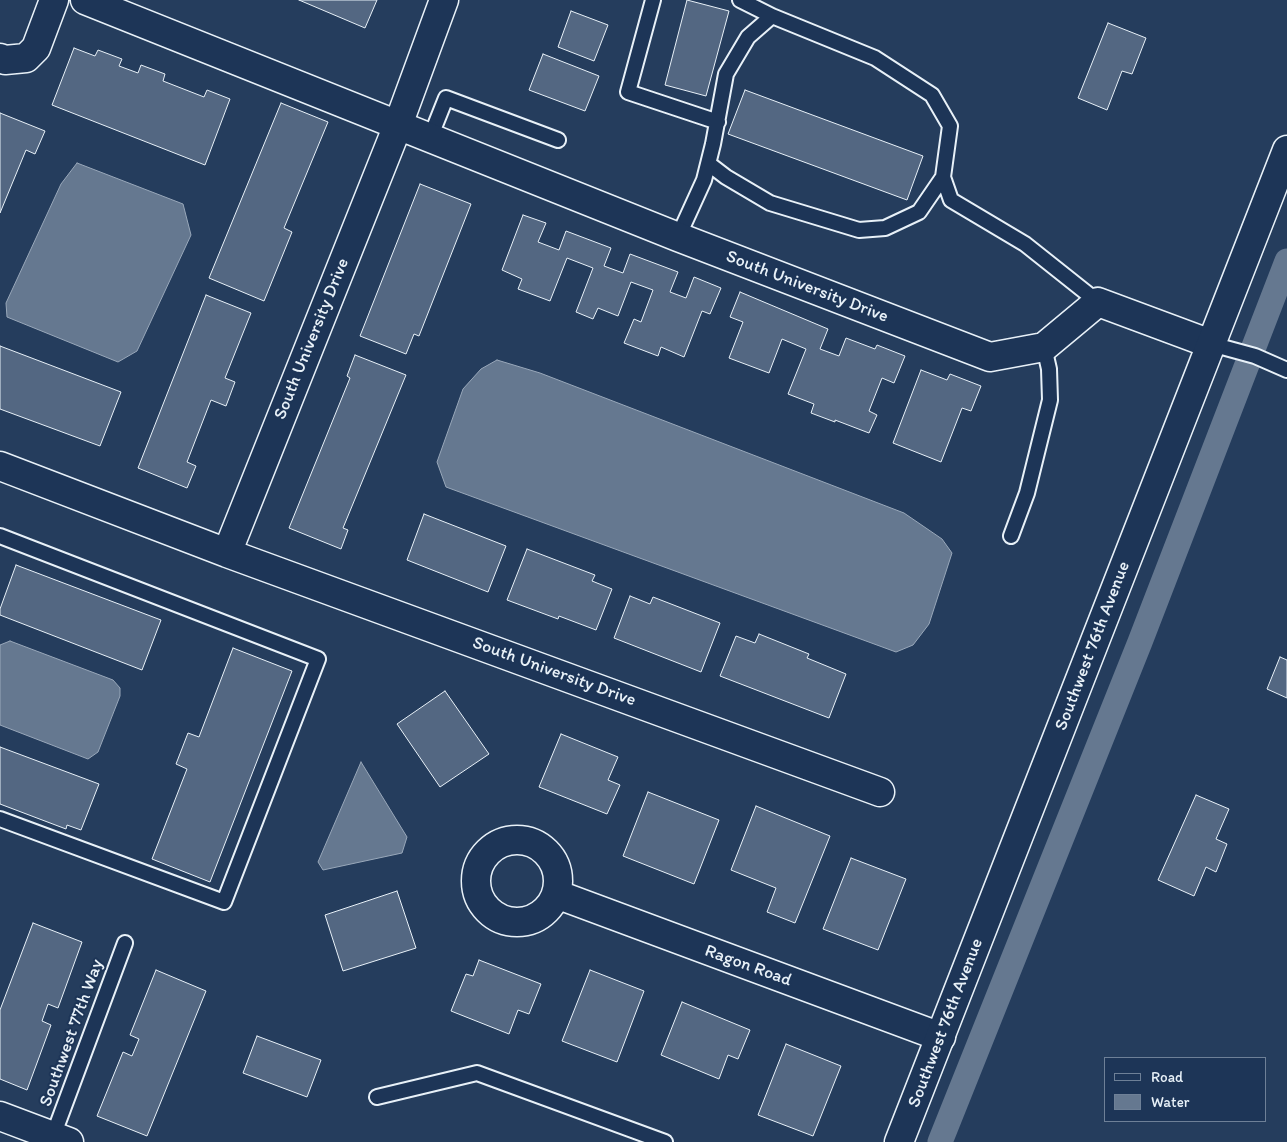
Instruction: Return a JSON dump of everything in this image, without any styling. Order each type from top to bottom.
[{"type":"street","points":[[0,58],[5,60],[26,58],[36,48],[54,0]]},
{"type":"street","name":"South University Drive","points":[[85,0],[678,237],[990,357],[1044,347],[1098,302]]},
{"type":"street","name":"South University Drive","points":[[227,552],[398,125],[444,0]]},
{"type":"street","name":"Southwest 76th Avenue","points":[[899,1142],[1287,150]]},
{"type":"street","points":[[1098,302],[1211,344]]},
{"type":"street","name":"South University Drive","points":[[0,466],[227,552],[880,792]]},
{"type":"street","name":"Ragon Road","points":[[556,894],[940,1037]]},
{"type":"street","points":[[0,1116],[61,1139]]},
{"type":"lane","points":[[654,0],[628,92],[718,122]]},
{"type":"lane","points":[[709,164],[726,177],[770,203],[859,230],[885,228],[920,212],[942,177],[950,126],[932,95],[875,58],[772,16],[740,0]]},
{"type":"lane","points":[[678,237],[704,180],[709,164],[726,74],[748,37],[772,16]]},
{"type":"lane","points":[[430,138],[446,98],[558,140]]},
{"type":"lane","points":[[942,177],[951,200],[1025,244],[1098,302]]},
{"type":"lane","points":[[1211,344],[1255,356],[1287,370]]},
{"type":"lane","points":[[1011,536],[1027,493],[1050,400],[1049,369],[1044,347]]},
{"type":"lane","points":[[0,536],[318,659],[224,902],[0,819]]},
{"type":"lane","name":"Southwest 77th Way","points":[[61,1139],[125,943]]},
{"type":"lane","points":[[377,1097],[476,1073],[665,1142]]},
{"type":"water","points":[[77,163],[183,204],[191,235],[137,351],[118,362],[7,317],[6,303],[61,184]]},
{"type":"water","points":[[497,360],[540,373],[904,513],[942,539],[952,553],[929,624],[913,645],[896,652],[446,487],[437,462],[463,389],[481,369]]},
{"type":"water","points":[[10,641],[113,680],[120,688],[120,696],[98,752],[88,759],[0,725],[0,645]]},
{"type":"water","points":[[361,762],[407,837],[402,853],[323,870],[318,862]]},
{"type":"building","points":[[299,0],[377,0],[365,28]]},
{"type":"building","points":[[687,0],[729,11],[706,96],[665,85]]},
{"type":"building","points":[[571,11],[608,25],[594,61],[558,47]]},
{"type":"building","points":[[1108,23],[1146,38],[1132,74],[1122,71],[1107,110],[1078,98]]},
{"type":"building","points":[[74,48],[95,56],[98,50],[122,59],[119,66],[138,73],[141,65],[165,74],[163,81],[204,97],[207,90],[230,99],[205,165],[52,105]]},
{"type":"building","points":[[543,54],[599,76],[585,111],[529,90]]},
{"type":"building","points":[[745,90],[923,156],[907,200],[728,134]]},
{"type":"building","points":[[281,103],[328,122],[284,228],[292,232],[264,301],[209,278]]},
{"type":"building","points":[[0,113],[45,131],[35,154],[26,150],[0,213]]},
{"type":"building","points":[[420,184],[471,204],[419,336],[414,334],[406,354],[360,336]]},
{"type":"building","points":[[523,215],[546,223],[538,242],[559,250],[566,231],[611,248],[604,266],[623,273],[630,254],[678,272],[670,292],[686,298],[694,277],[721,288],[710,314],[702,311],[684,357],[661,347],[658,356],[624,343],[634,319],[641,322],[653,290],[631,282],[618,316],[598,308],[593,319],[576,312],[593,268],[567,258],[550,301],[518,289],[522,279],[502,270]]},
{"type":"building","points":[[740,292],[828,329],[820,349],[839,356],[846,338],[875,349],[877,345],[905,356],[894,383],[882,378],[869,411],[877,415],[869,433],[811,413],[814,404],[788,394],[806,349],[782,339],[769,373],[729,358],[743,322],[730,317]]},
{"type":"building","points":[[206,295],[251,313],[225,378],[235,382],[226,406],[211,400],[187,462],[196,466],[187,488],[138,468]]},
{"type":"building","points":[[0,346],[121,392],[100,446],[0,409]]},
{"type":"building","points":[[355,355],[406,375],[343,528],[348,530],[341,549],[289,528],[350,378],[347,376]]},
{"type":"building","points":[[921,370],[947,380],[950,374],[981,386],[971,411],[962,408],[941,462],[893,443]]},
{"type":"building","points":[[424,514],[506,546],[488,592],[407,560]]},
{"type":"building","points":[[527,549],[595,575],[592,581],[612,589],[596,630],[559,616],[558,619],[507,600]]},
{"type":"building","points":[[16,565],[161,620],[142,670],[0,615],[0,609]]},
{"type":"building","points":[[630,596],[650,604],[653,597],[720,623],[701,672],[614,638]]},
{"type":"building","points":[[759,634],[809,654],[807,658],[846,674],[829,718],[720,676],[736,636],[755,643]]},
{"type":"building","points":[[233,648],[292,671],[210,882],[152,859],[187,769],[176,764],[188,733],[199,737]]},
{"type":"building","points":[[1280,657],[1287,660],[1287,698],[1267,689]]},
{"type":"building","points":[[445,691],[489,754],[440,787],[397,724]]},
{"type":"building","points":[[561,734],[618,757],[608,780],[620,785],[607,814],[539,787]]},
{"type":"building","points":[[0,747],[99,784],[81,830],[67,825],[66,829],[0,804]]},
{"type":"building","points":[[648,792],[719,820],[694,884],[623,856]]},
{"type":"building","points":[[1196,795],[1229,809],[1216,839],[1227,844],[1216,872],[1206,867],[1194,896],[1158,880]]},
{"type":"building","points":[[756,806],[830,836],[795,923],[767,912],[776,888],[731,870]]},
{"type":"building","points":[[851,858],[906,879],[878,950],[823,929]]},
{"type":"building","points":[[397,891],[416,948],[343,971],[325,915]]},
{"type":"building","points":[[33,923],[82,942],[58,1008],[48,1004],[42,1021],[51,1025],[27,1090],[0,1079],[0,1010]]},
{"type":"building","points":[[479,960],[541,984],[529,1014],[518,1010],[509,1034],[451,1011],[466,974],[473,976]]},
{"type":"building","points":[[156,970],[206,991],[147,1136],[97,1116],[123,1052],[132,1056],[139,1039],[130,1035]]},
{"type":"building","points":[[590,970],[644,991],[617,1062],[562,1041]]},
{"type":"building","points":[[682,1002],[750,1030],[738,1059],[728,1055],[719,1079],[661,1055]]},
{"type":"building","points":[[257,1036],[321,1060],[307,1097],[243,1073]]},
{"type":"building","points":[[786,1044],[841,1066],[813,1136],[758,1115]]},
{"type":"waterway","points":[[940,1142],[1140,642],[1287,261]]}]
